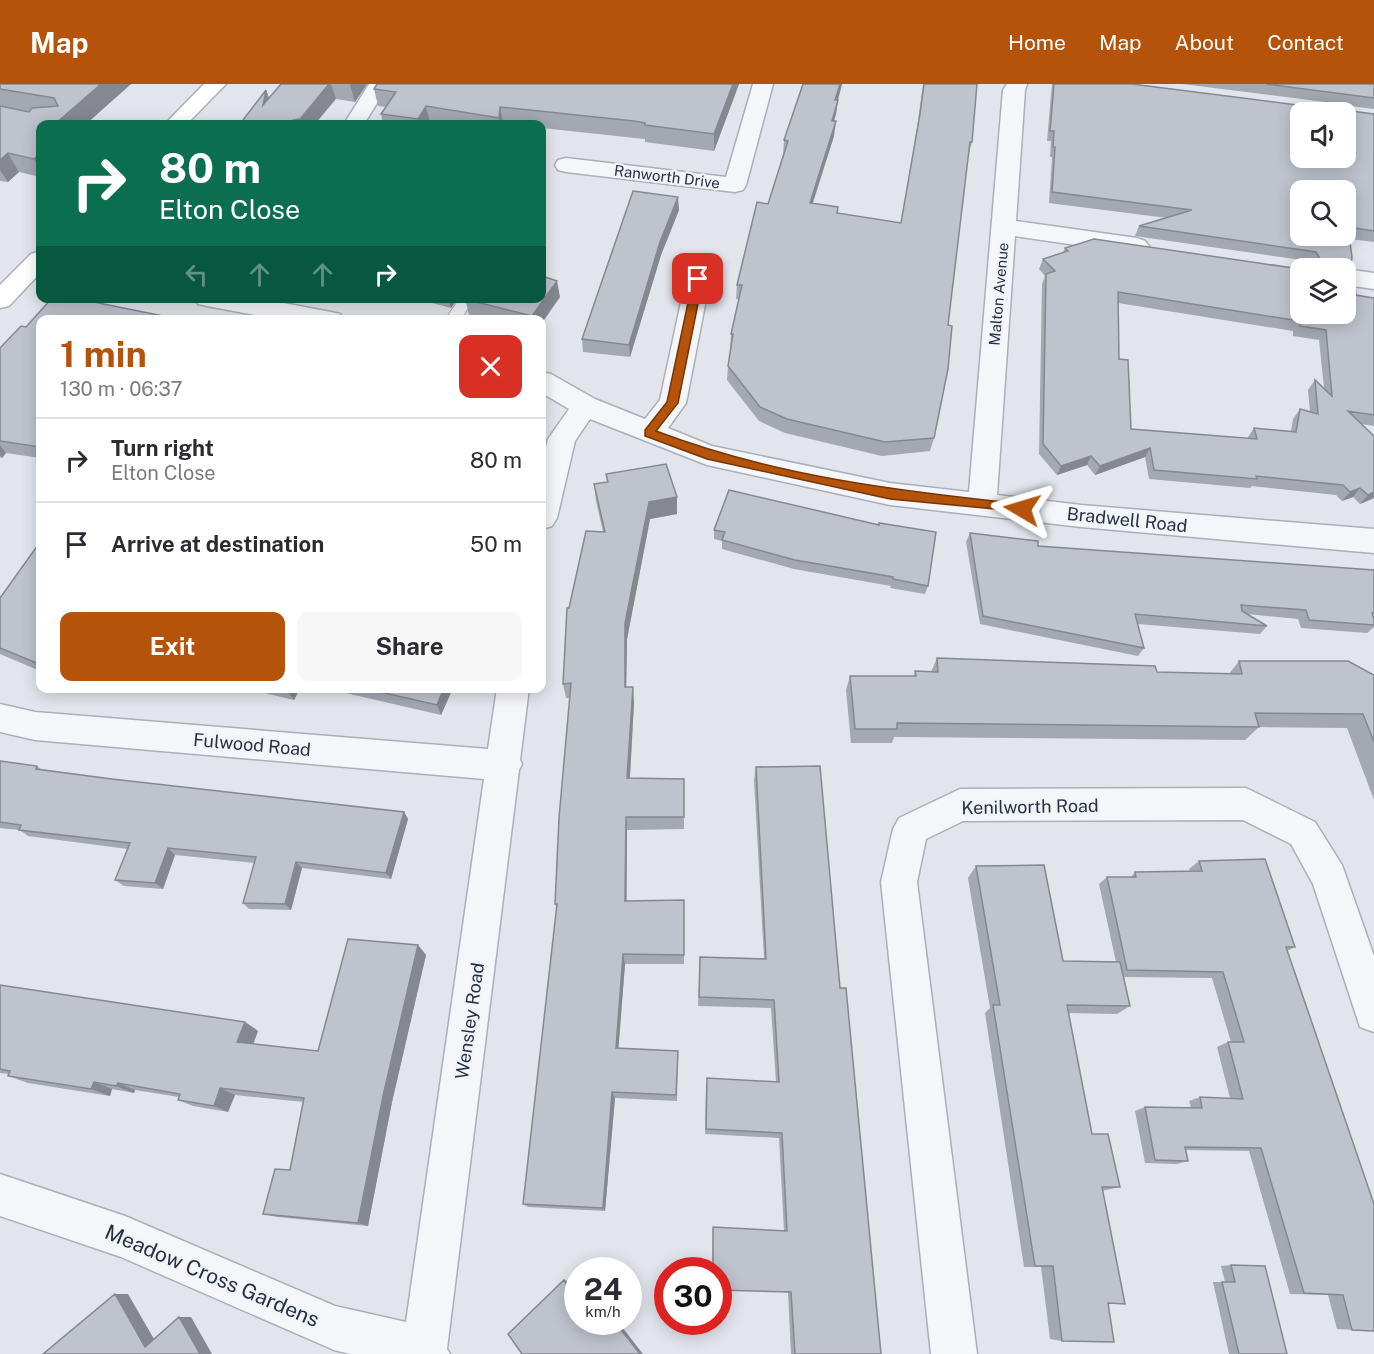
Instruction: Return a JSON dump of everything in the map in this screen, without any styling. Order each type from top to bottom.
[{"type":"main road","points":[[179,120],[216,84]]},
{"type":"main road","points":[[0,300],[36,267]]},
{"type":"street","points":[[356,120],[379,84]]},
{"type":"street","name":"Ranworth Drive","points":[[566,165],[735,185],[763,84]]},
{"type":"street","name":"Malton Avenue","points":[[982,504],[1014,90],[1017,84]]},
{"type":"street","points":[[1005,227],[1159,249]]},
{"type":"street","points":[[1356,278],[1374,281]]},
{"type":"street","points":[[649,433],[673,403],[698,279]]},
{"type":"street","points":[[232,303],[293,315]]},
{"type":"street","name":"Bradwell Road","points":[[546,383],[585,406],[707,455],[890,494],[1248,531],[1374,541]]},
{"type":"street","points":[[546,502],[562,439],[585,406]]},
{"type":"street","name":"Wensley Road","points":[[426,1351],[505,764],[512,693]]},
{"type":"street","name":"Fulwood Road","points":[[0,718],[35,726],[473,764],[505,764]]},
{"type":"street","name":"Kenilworth Road","points":[[954,1354],[899,882],[910,829],[960,805],[1246,804],[1303,833],[1329,877],[1374,1013]]},
{"type":"street","name":"Meadow Cross Gardens","points":[[0,1195],[125,1237],[334,1328],[426,1351]]},
{"type":"building","points":[[0,84],[101,84],[60,120],[36,120],[36,157],[34,159],[8,153],[0,160],[0,106],[29,112],[32,108],[58,106],[54,98],[0,89]]},
{"type":"building","points":[[281,84],[329,84],[300,119],[243,120],[266,90],[263,105]]},
{"type":"building","points":[[377,84],[733,84],[714,134],[645,125],[645,123],[634,121],[500,107],[499,118],[426,106],[418,119],[381,114],[396,92],[374,89]]},
{"type":"building","points":[[803,84],[840,84],[832,121],[836,121],[810,203],[838,207],[837,213],[901,223],[924,84],[977,84],[972,142],[970,142],[948,325],[952,326],[948,369],[934,438],[885,442],[787,419],[760,407],[728,366],[733,334],[731,334],[742,285],[737,285],[757,202],[768,204],[788,141],[784,140]]},
{"type":"building","points":[[1054,84],[1132,84],[1290,104],[1290,168],[1356,168],[1356,112],[1374,114],[1374,231],[1356,228],[1356,180],[1290,180],[1290,246],[1351,246],[1352,258],[1318,258],[1316,252],[1139,226],[1192,210],[1052,192],[1054,131],[1050,131]]},
{"type":"building","points":[[1266,84],[1374,84],[1374,98]]},
{"type":"building","points":[[633,191],[678,197],[660,242],[629,345],[582,339]]},
{"type":"building","points":[[1094,239],[1290,268],[1290,320],[1118,292],[1119,359],[1128,360],[1131,429],[1257,439],[1254,428],[1296,432],[1300,409],[1318,414],[1315,380],[1332,396],[1326,330],[1300,326],[1300,324],[1356,324],[1356,295],[1374,298],[1374,415],[1348,411],[1374,436],[1374,492],[1368,495],[1360,488],[1350,492],[1343,485],[1256,476],[1257,479],[1154,470],[1150,448],[1100,466],[1091,456],[1061,466],[1043,444],[1046,274],[1055,271],[1043,259],[1068,251],[1065,248]]},
{"type":"building","points":[[546,277],[557,281],[546,296]]},
{"type":"building","points":[[48,303],[99,303],[158,315],[37,315]]},
{"type":"building","points":[[481,303],[541,303],[533,315]]},
{"type":"building","points":[[36,316],[36,446],[0,441],[0,348],[21,326],[26,327]]},
{"type":"building","points":[[666,464],[677,497],[649,502],[625,623],[625,687],[633,687],[627,778],[684,779],[684,817],[626,817],[625,901],[684,900],[684,955],[623,954],[616,1048],[678,1051],[676,1095],[612,1092],[603,1208],[523,1204],[557,904],[555,904],[559,818],[571,683],[563,684],[567,608],[569,608],[586,531],[605,532],[594,484],[608,482],[606,474]]},
{"type":"building","points":[[729,490],[879,525],[879,523],[936,532],[928,586],[893,579],[893,577],[795,560],[722,540],[725,532],[714,530]]},
{"type":"building","points":[[970,533],[1038,541],[1038,546],[1374,570],[1374,613],[1372,613],[1374,625],[1309,620],[1306,610],[1241,605],[1242,611],[1267,626],[1135,614],[1144,648],[983,616]]},
{"type":"building","points":[[36,548],[36,663],[0,648],[0,598]]},
{"type":"building","points":[[937,658],[1155,666],[1157,672],[1242,674],[1239,661],[1348,661],[1374,675],[1374,742],[1363,714],[1255,713],[1259,727],[897,723],[897,729],[855,729],[850,676],[916,676],[915,671],[938,672]]},
{"type":"building","points":[[385,693],[442,693],[437,705]]},
{"type":"building","points":[[0,761],[37,766],[36,769],[112,779],[404,812],[386,873],[296,862],[285,904],[243,903],[256,857],[168,848],[155,883],[115,880],[130,843],[19,830],[21,825],[0,822]]},
{"type":"building","points":[[820,766],[840,988],[846,988],[881,1354],[795,1354],[791,1292],[732,1290],[732,1257],[713,1257],[713,1227],[787,1231],[782,1133],[706,1129],[707,1078],[779,1082],[774,1000],[699,997],[700,957],[766,959],[756,767]]},
{"type":"building","points":[[1265,859],[1295,947],[1286,947],[1374,1204],[1374,1331],[1352,1330],[1343,1295],[1304,1293],[1261,1148],[1185,1147],[1188,1161],[1155,1160],[1145,1107],[1202,1108],[1200,1097],[1243,1099],[1228,1042],[1244,1042],[1223,972],[1127,970],[1107,877],[1136,877],[1135,872],[1202,871],[1199,861]]},
{"type":"building","points":[[1044,865],[1063,961],[1120,962],[1130,1006],[1067,1005],[1092,1134],[1108,1134],[1120,1187],[1102,1187],[1125,1304],[1108,1303],[1114,1342],[1062,1341],[1053,1266],[1035,1266],[993,1005],[1000,1005],[976,866]]},
{"type":"building","points":[[348,939],[418,945],[383,1096],[358,1223],[263,1214],[275,1169],[290,1170],[304,1098],[220,1088],[214,1106],[178,1100],[180,1094],[118,1083],[116,1086],[94,1082],[91,1089],[8,1076],[10,1071],[0,1069],[0,985],[245,1022],[237,1042],[318,1051]]},
{"type":"building","points":[[1231,1265],[1265,1266],[1287,1354],[1239,1354],[1222,1282],[1235,1282]]},
{"type":"building","points":[[564,1280],[564,1335],[625,1335],[640,1354],[522,1354],[508,1334]]},
{"type":"building","points":[[115,1294],[145,1347],[179,1317],[200,1354],[43,1354]]},
{"type":"route","points":[[698,279],[673,403],[649,433],[707,455],[785,473],[890,494],[1022,509]]}]
